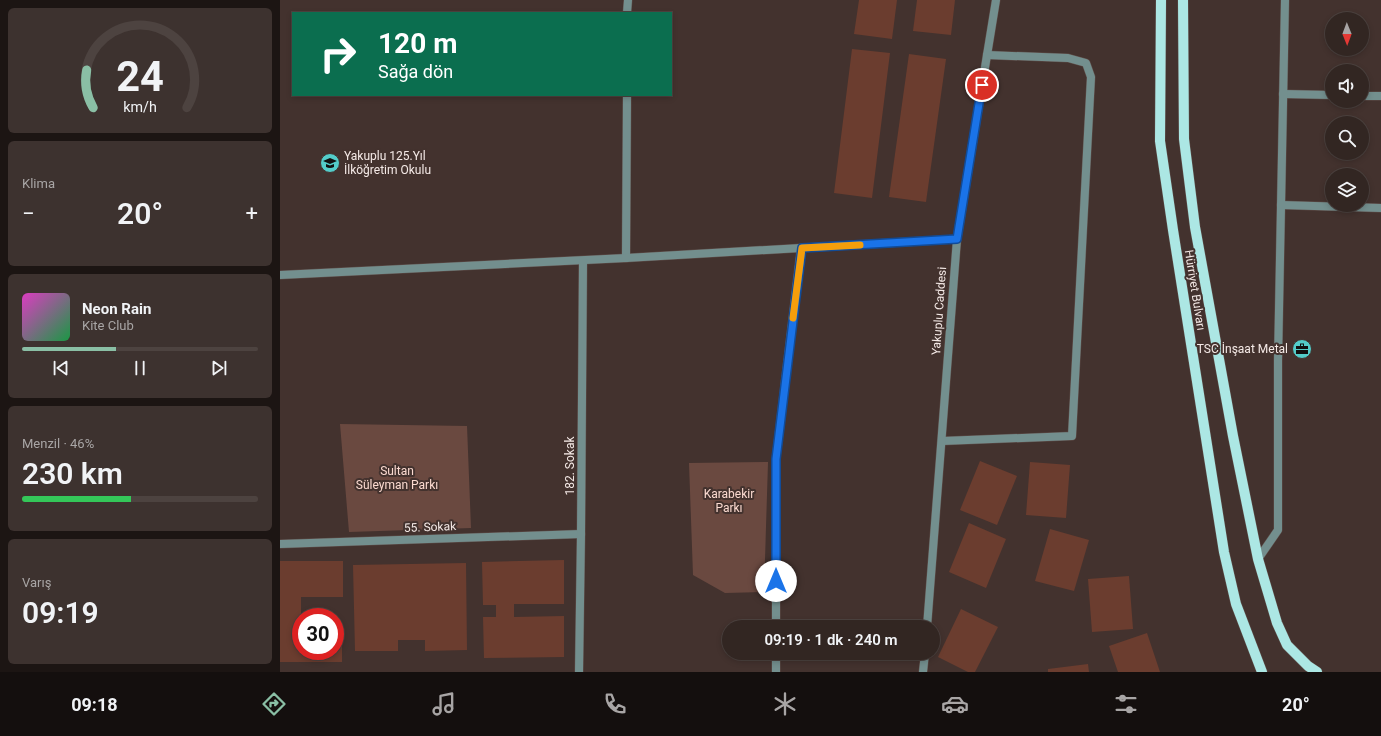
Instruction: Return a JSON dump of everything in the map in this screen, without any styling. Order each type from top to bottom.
[{"type":"main road","name":"Hürriyet Bulvarı","points":[[1161,0],[1160,141],[1173,230],[1224,552],[1236,604],[1262,672]]},
{"type":"main road","name":"Hürriyet Bulvarı","points":[[1184,0],[1184,140],[1195,227],[1233,436],[1258,559],[1277,623],[1287,645],[1308,666],[1317,672]]},
{"type":"street","points":[[628,0],[628,12]]},
{"type":"street","name":"Yakuplu Caddesi","points":[[928,620],[957,239],[996,0]]},
{"type":"street","points":[[1258,559],[1278,530],[1278,361],[1285,0]]},
{"type":"street","points":[[942,441],[1072,436],[1091,77],[1086,63],[1068,58],[987,55]]},
{"type":"street","points":[[1283,94],[1325,95]]},
{"type":"street","points":[[626,258],[627,96]]},
{"type":"street","points":[[1369,96],[1381,96]]},
{"type":"street","points":[[1281,205],[1381,208]]},
{"type":"street","points":[[280,275],[582,261],[957,239]]},
{"type":"street","points":[[776,620],[776,459],[802,248]]},
{"type":"street","name":"182. Sokak","points":[[579,672],[582,534],[582,261]]},
{"type":"street","name":"55. Sokak","points":[[280,544],[582,534]]},
{"type":"street","points":[[776,660],[776,672]]},
{"type":"street","points":[[923,672],[924,660]]},
{"type":"green space","name":"Sultan Süleyman Parkı","points":[[340,424],[467,426],[471,528],[349,532]]},
{"type":"green space","name":"Karabekir Parkı","points":[[768,462],[764,592],[725,593],[693,575],[689,463]]},
{"type":"building","points":[[859,0],[897,0],[892,39],[854,34]]},
{"type":"building","points":[[917,0],[955,0],[951,35],[913,31]]},
{"type":"building","points":[[852,49],[890,53],[872,198],[834,193]]},
{"type":"building","points":[[909,54],[946,59],[926,202],[889,197]]},
{"type":"building","points":[[980,461],[1017,476],[997,525],[960,510]]},
{"type":"building","points":[[1030,462],[1070,465],[1066,518],[1026,515]]},
{"type":"building","points":[[969,523],[1006,539],[986,588],[949,572]]},
{"type":"building","points":[[1050,529],[1089,540],[1074,591],[1035,581]]},
{"type":"building","points":[[564,560],[564,604],[514,604],[514,617],[564,616],[564,657],[484,658],[483,617],[496,617],[496,605],[483,605],[482,562]]},
{"type":"building","points":[[280,561],[343,561],[343,597],[301,597],[301,608],[292,608],[292,660],[342,660],[342,662],[280,662]]},
{"type":"building","points":[[466,563],[467,650],[425,651],[425,640],[398,640],[398,651],[355,651],[353,565]]},
{"type":"building","points":[[1129,576],[1133,629],[1092,632],[1088,579]]},
{"type":"building","points":[[961,609],[998,627],[975,672],[968,672],[940,658],[940,653]]},
{"type":"building","points":[[1147,633],[1160,672],[1118,672],[1109,646]]},
{"type":"building","points":[[1088,664],[1089,672],[1048,672],[1048,669]]},
{"type":"slow traffic","points":[[793,318],[802,248],[860,245]]},
{"type":"place","name":"Yakuplu 125.Yıl İlköğretim Okulu","points":[[330,163]]},
{"type":"place","name":"TSC İnşaat Metal","points":[[1302,349]]},
{"type":"route","points":[[776,581],[776,459],[802,248],[957,239],[982,85]]}]
